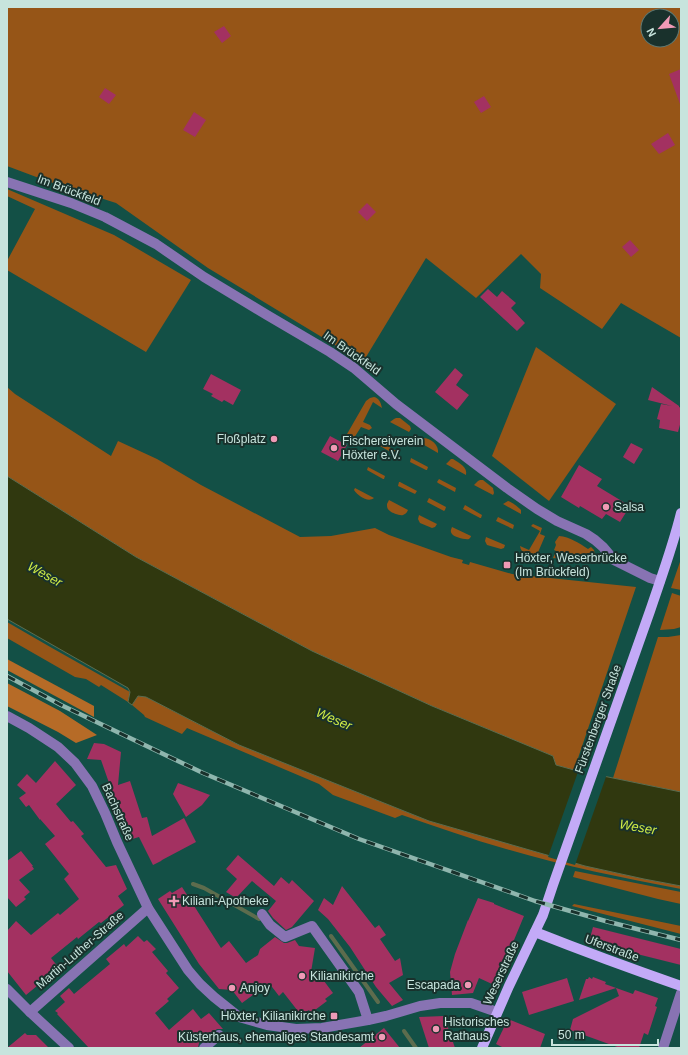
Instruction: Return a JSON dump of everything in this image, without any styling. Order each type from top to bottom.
[{"type":"main road","name":"Fürstenberger Straße","points":[[535,932],[545,910],[672,548],[681,513]]},
{"type":"main road","name":"Uferstraße","points":[[535,932],[608,961],[681,986]]},
{"type":"main road","name":"Weserstraße","points":[[482,1048],[497,1012],[535,932]]},
{"type":"street","name":"Im Brückfeld","points":[[7,182],[71,202],[105,217],[156,244],[204,277],[330,352],[354,368],[396,404],[537,509],[586,534],[603,546],[614,560],[660,582]]},
{"type":"street","name":"Bachstraße","points":[[7,716],[58,747],[75,763],[92,786],[148,908],[188,970],[214,997],[239,1017],[267,1025],[296,1029],[322,1028],[368,1020],[420,1006],[440,1003],[471,1003],[497,1012]]},
{"type":"street","name":"Martin-Luther-Straße","points":[[30,1012],[148,908]]},
{"type":"street","points":[[262,914],[270,925],[285,937],[312,926],[360,992],[368,1020]]},
{"type":"street","points":[[7,989],[69,1048]]},
{"type":"street","points":[[663,1048],[681,993]]},
{"type":"street","points":[[204,1048],[219,1035]]},
{"type":"shaded area","points":[[7,7],[681,7],[681,338],[621,303],[602,329],[540,288],[541,274],[521,254],[476,298],[426,258],[363,362],[208,268],[116,203],[47,181],[7,166]]},
{"type":"shaded area","points":[[7,189],[114,235],[191,280],[146,352],[7,270],[7,261],[35,209],[7,196]]},
{"type":"shaded area","points":[[536,347],[616,404],[549,501],[492,456]]},
{"type":"shaded area","points":[[7,387],[15,394],[111,456],[118,441],[157,459],[201,485],[300,537],[331,536],[375,528],[389,535],[463,560],[462,563],[469,565],[470,562],[512,574],[636,587],[574,770],[556,765],[553,756],[432,706],[312,651],[136,557],[7,476]]},
{"type":"shaded area","points":[[374,397],[380,401],[382,408],[373,402],[363,422],[370,425],[372,428],[369,430],[361,427],[354,438],[347,434],[366,401]]},
{"type":"shaded area","points":[[396,418],[400,418],[410,426],[411,429],[409,432],[390,422]]},
{"type":"shaded area","points":[[423,438],[434,442],[438,453],[419,442]]},
{"type":"shaded area","points":[[381,443],[398,452],[398,455],[380,446]]},
{"type":"shaded area","points":[[411,458],[428,467],[427,470],[410,462]]},
{"type":"shaded area","points":[[451,459],[466,470],[466,475],[446,464]]},
{"type":"shaded area","points":[[368,467],[385,476],[384,479],[367,470]]},
{"type":"shaded area","points":[[439,479],[456,488],[455,492],[438,483],[437,482]]},
{"type":"shaded area","points":[[480,480],[483,480],[493,488],[493,495],[474,485]]},
{"type":"shaded area","points":[[399,482],[417,491],[415,494],[398,486]]},
{"type":"shaded area","points":[[355,488],[374,498],[369,500],[363,498],[354,490]]},
{"type":"shaded area","points":[[429,498],[446,507],[445,510],[444,511],[427,502]]},
{"type":"shaded area","points":[[389,500],[408,510],[407,512],[402,515],[391,512],[387,507]]},
{"type":"shaded area","points":[[508,501],[513,503],[521,510],[521,514],[503,504]]},
{"type":"shaded area","points":[[465,505],[482,515],[481,518],[463,509]]},
{"type":"shaded area","points":[[419,515],[437,524],[432,528],[420,523],[418,519]]},
{"type":"shaded area","points":[[498,517],[514,525],[513,529],[496,521]]},
{"type":"shaded area","points":[[533,524],[542,528],[540,534],[545,536],[536,557],[524,553],[520,546],[529,550],[540,531],[531,526]]},
{"type":"shaded area","points":[[452,527],[471,537],[469,539],[465,539],[455,536],[451,532]]},
{"type":"shaded area","points":[[559,536],[571,539],[588,549],[591,547],[594,550],[594,558],[584,561],[553,558],[556,551],[554,550],[556,545],[555,542]]},
{"type":"shaded area","points":[[486,537],[505,545],[504,548],[501,549],[487,545],[485,541]]},
{"type":"shaded area","points":[[681,559],[681,590],[671,588]]},
{"type":"shaded area","points":[[672,593],[681,596],[681,627],[660,630]]},
{"type":"shaded area","points":[[7,622],[130,692],[128,702],[101,685],[99,687],[86,679],[75,677],[7,638]]},
{"type":"shaded area","points":[[681,635],[681,792],[613,778],[658,637]]},
{"type":"shaded area","points":[[7,659],[94,706],[94,717],[7,670]]},
{"type":"shaded area","points":[[7,683],[60,711],[97,735],[76,743],[7,706]]},
{"type":"shaded area","points":[[138,696],[146,697],[239,745],[429,821],[585,866],[681,886],[681,889],[550,861],[480,841],[402,815],[395,818],[333,795],[319,784],[187,728],[182,734],[145,717],[132,705]]},
{"type":"shaded area","points":[[575,871],[681,892],[681,904],[573,877]]},
{"type":"shaded area","points":[[574,904],[681,926],[681,934],[572,906]]},
{"type":"water","name":"Weser","points":[[7,476],[136,557],[312,651],[432,706],[553,756],[556,765],[681,792],[681,886],[585,866],[429,821],[239,745],[146,697],[138,696],[132,705],[128,702],[130,692],[128,688],[7,619]]},
{"type":"pier","points":[[579,769],[607,774],[575,865],[548,857]]},
{"type":"building","points":[[224,26],[231,36],[222,43],[214,32]]},
{"type":"building","points":[[681,69],[681,103],[680,104],[669,74]]},
{"type":"building","points":[[105,88],[116,95],[109,104],[99,97]]},
{"type":"building","points":[[484,96],[491,107],[481,113],[474,102]]},
{"type":"building","points":[[194,112],[206,120],[195,137],[183,130]]},
{"type":"building","points":[[668,133],[675,145],[659,154],[651,144]]},
{"type":"building","points":[[367,203],[376,212],[367,221],[358,212]]},
{"type":"building","points":[[630,240],[639,250],[631,257],[622,247]]},
{"type":"building","points":[[488,289],[497,297],[502,291],[516,303],[511,308],[525,323],[517,331],[480,297]]},
{"type":"building","points":[[455,368],[463,375],[456,385],[469,395],[457,410],[435,392]]},
{"type":"building","points":[[211,374],[241,390],[233,405],[224,400],[222,402],[211,396],[213,394],[203,389]]},
{"type":"building","points":[[652,387],[681,408],[681,421],[678,432],[659,428],[660,420],[657,419],[661,404],[672,406],[648,400]]},
{"type":"building","name":"Fischereiverein Höxter e.V.","points":[[330,436],[347,445],[338,461],[321,452]]},
{"type":"building","points":[[631,443],[643,449],[634,464],[623,457]]},
{"type":"building","points":[[579,465],[602,479],[597,486],[630,506],[620,522],[606,514],[602,519],[561,497]]},
{"type":"building","points":[[94,743],[104,744],[121,752],[118,785],[130,781],[142,818],[147,817],[152,836],[184,818],[196,842],[153,865],[139,837],[129,840],[101,760],[87,759]]},
{"type":"building","points":[[55,761],[76,785],[56,804],[71,822],[73,821],[84,834],[81,836],[106,867],[116,865],[127,889],[118,896],[124,905],[78,939],[77,937],[51,958],[59,968],[26,995],[7,971],[7,931],[16,921],[31,935],[58,913],[60,915],[79,899],[64,879],[69,874],[45,844],[55,836],[40,820],[29,805],[26,807],[19,798],[26,793],[17,785],[27,774],[36,783]]},
{"type":"building","points":[[178,783],[210,795],[202,805],[186,817],[173,794]]},
{"type":"building","points":[[21,851],[34,869],[19,880],[30,892],[24,897],[26,899],[16,907],[7,897],[7,861]]},
{"type":"building","points":[[238,855],[274,886],[281,877],[289,884],[292,880],[314,901],[292,927],[286,930],[273,918],[268,911],[276,901],[252,881],[236,898],[226,892],[237,879],[226,869]]},
{"type":"building","points":[[342,886],[375,928],[379,925],[386,935],[380,939],[395,961],[400,958],[403,975],[389,983],[403,1000],[392,1006],[376,987],[350,947],[328,919],[318,910],[324,898],[333,905]]},
{"type":"building","points":[[182,887],[221,948],[229,941],[246,963],[258,955],[260,949],[275,937],[284,943],[295,940],[299,946],[315,948],[311,972],[318,973],[333,993],[325,999],[327,1001],[311,1013],[309,1010],[301,1015],[283,992],[279,996],[269,983],[242,1003],[232,990],[219,989],[199,964],[158,899],[170,891],[172,893]]},
{"type":"building","points":[[478,898],[524,916],[492,984],[479,978],[473,993],[452,995],[450,972],[455,954]]},
{"type":"building","points":[[593,927],[681,949],[681,965],[589,942]]},
{"type":"building","points":[[138,936],[144,942],[147,940],[156,949],[152,952],[168,971],[166,973],[179,988],[167,999],[169,1001],[155,1013],[169,1030],[193,1009],[201,1019],[209,1013],[223,1029],[217,1029],[209,1035],[206,1035],[206,1038],[199,1043],[198,1048],[89,1048],[55,1011],[65,1002],[60,996],[69,988],[74,994],[110,964],[106,959],[124,944],[126,947]]},
{"type":"building","points":[[589,977],[606,982],[605,984],[633,994],[635,990],[658,998],[655,1006],[657,1007],[648,1035],[644,1033],[639,1048],[620,1048],[570,1030],[573,1019],[619,996],[616,988],[579,1000],[586,979]]},
{"type":"building","points":[[567,978],[574,1001],[529,1015],[522,992]]},
{"type":"building","name":"Historisches Rathaus","points":[[444,1016],[455,1048],[429,1048],[419,1017]]},
{"type":"building","points":[[508,1019],[545,1034],[540,1048],[504,1048],[496,1044]]},
{"type":"building","name":"Küsterhaus, ehemaliges Standesamt","points":[[384,1028],[400,1048],[359,1048]]},
{"type":"building","points":[[25,1033],[27,1035],[36,1035],[49,1048],[7,1048]]},
{"type":"waterway","points":[[193,884],[204,888],[259,919]]},
{"type":"waterway","points":[[331,936],[378,1002]]},
{"type":"waterway","points":[[404,1031],[416,1048]]},
{"type":"railway","points":[[7,676],[61,705],[203,773],[359,839],[535,901],[681,940]]},
{"type":"place","name":"Floßplatz","points":[[274,439]]},
{"type":"place","name":"Fischereiverein Höxter e.V.","points":[[334,448]]},
{"type":"place","name":"Salsa","points":[[606,507]]},
{"type":"place","name":"Höxter, Weserbrücke (Im Brückfeld)","points":[[507,565]]},
{"type":"place","name":"Kiliani-Apotheke","points":[[174,901]]},
{"type":"place","name":"Kilianikirche","points":[[302,976]]},
{"type":"place","name":"Escapada","points":[[468,985]]},
{"type":"place","name":"Anjoy","points":[[232,988]]},
{"type":"place","name":"Höxter, Kilianikirche","points":[[334,1016]]},
{"type":"place","name":"Historisches Rathaus","points":[[436,1029]]},
{"type":"place","name":"Küsterhaus, ehemaliges Standesamt","points":[[382,1037]]}]
